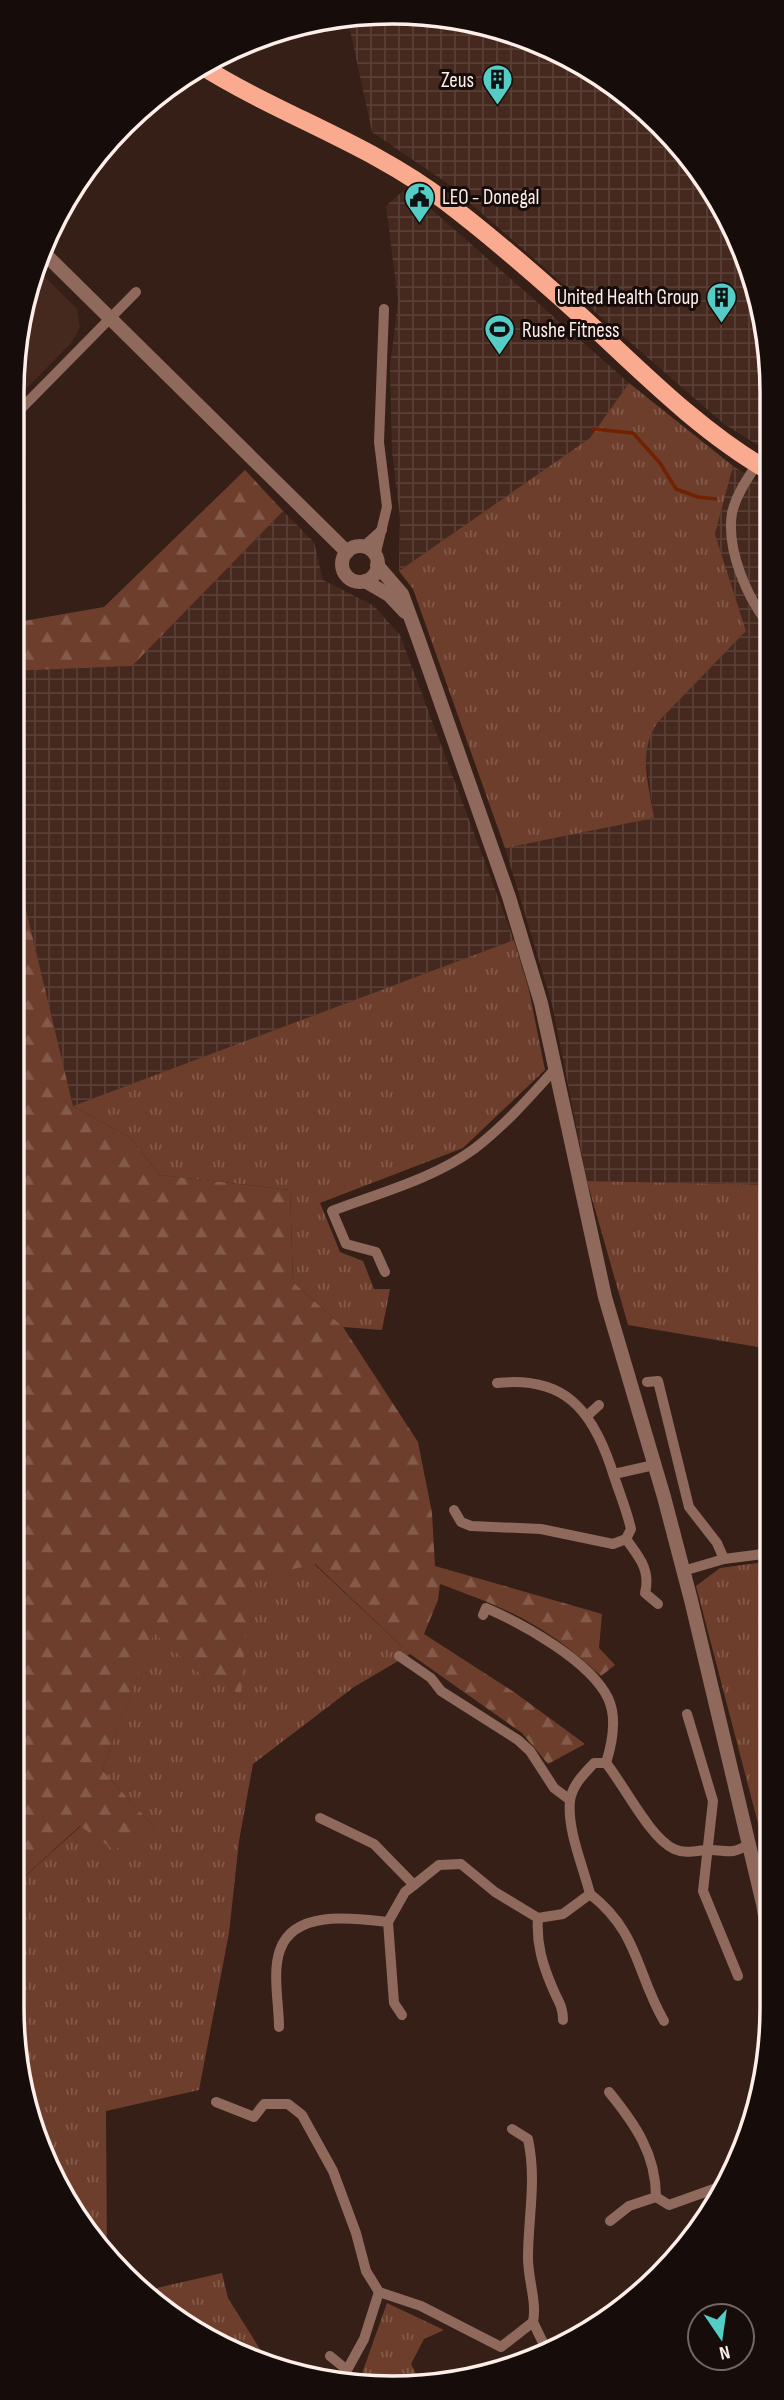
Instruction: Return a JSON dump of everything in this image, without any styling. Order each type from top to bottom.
[{"type":"main road","points":[[212,72],[271,107],[350,143],[425,186],[517,260],[673,400],[760,466]]},
{"type":"street","points":[[49,258],[346,552]]},
{"type":"street","points":[[24,406],[111,321],[136,292]]},
{"type":"street","points":[[365,581],[373,575],[387,506],[379,442],[384,309]]},
{"type":"street","points":[[760,471],[739,493],[732,513],[732,536],[752,598],[760,611]]},
{"type":"street","points":[[346,552],[362,547],[382,530]]},
{"type":"street","points":[[362,547],[377,561],[402,594],[509,897],[541,1003],[605,1297],[683,1571],[748,1845],[760,1882]]},
{"type":"street","points":[[346,552],[342,562],[344,573],[353,581],[365,581],[389,595],[410,618]]},
{"type":"street","points":[[385,1272],[376,1252],[346,1244],[332,1211],[433,1172],[472,1150],[519,1110],[554,1070]]},
{"type":"street","points":[[647,1382],[658,1381],[689,1507],[717,1543],[724,1559]]},
{"type":"street","points":[[454,1510],[461,1522],[471,1525],[522,1526],[613,1544],[626,1539],[631,1529],[600,1436],[588,1415],[566,1397],[533,1382],[497,1383]]},
{"type":"street","points":[[588,1415],[599,1405]]},
{"type":"street","points":[[614,1474],[654,1465]]},
{"type":"street","points":[[626,1539],[643,1563],[649,1578],[645,1593],[658,1604]]},
{"type":"street","points":[[683,1571],[724,1559],[760,1554]]},
{"type":"street","points":[[483,1615],[486,1608],[538,1634],[576,1663],[607,1696],[612,1720],[606,1763],[660,1839],[673,1849],[688,1853],[709,1850],[734,1853],[748,1845]]},
{"type":"street","points":[[399,1656],[431,1678],[441,1691],[518,1740],[530,1751],[554,1788],[570,1800]]},
{"type":"street","points":[[687,1714],[713,1801],[703,1891],[738,1976]]},
{"type":"street","points":[[606,1763],[594,1763],[578,1780],[570,1800],[576,1839],[590,1894],[609,1911],[631,1939],[647,1989],[664,2021]]},
{"type":"street","points":[[320,1818],[374,1844],[414,1885]]},
{"type":"street","points":[[402,2015],[394,2003],[388,1922],[405,1892],[439,1865],[461,1864],[495,1892],[538,1918],[563,1914],[590,1894]]},
{"type":"street","points":[[538,1918],[540,1954],[555,1994],[563,2006],[563,2020]]},
{"type":"street","points":[[279,2027],[277,1970],[279,1951],[285,1938],[300,1925],[320,1920],[388,1922]]},
{"type":"street","points":[[609,2092],[636,2124],[646,2144],[656,2182],[656,2197]]},
{"type":"street","points":[[216,2102],[254,2117],[264,2104],[288,2104],[302,2115],[332,2171],[356,2233],[366,2271],[379,2292],[421,2306],[501,2347],[533,2322]]},
{"type":"street","points":[[512,2129],[528,2139],[534,2169],[528,2251],[536,2308],[533,2322],[543,2343]]},
{"type":"street","points":[[656,2197],[669,2205],[711,2190]]},
{"type":"street","points":[[610,2221],[629,2206],[656,2197]]},
{"type":"street","points":[[330,2356],[347,2370],[364,2339],[379,2292]]},
{"type":"shaded area","points":[[416,25],[487,37],[555,62],[616,100],[652,132],[684,168],[710,208],[732,251],[747,297],[756,344],[760,392],[760,446],[724,424],[447,183],[372,132],[349,27]]},
{"type":"shaded area","points":[[403,191],[422,201],[629,383],[590,438],[399,571],[400,517],[392,452],[390,367],[398,301],[386,206]]},
{"type":"shaded area","points":[[44,276],[77,309],[80,327],[71,343],[24,391],[32,320]]},
{"type":"shaded area","points":[[733,466],[760,482],[760,1185],[587,1181],[552,1004],[505,848],[654,818],[645,754],[648,738],[658,722],[746,631],[715,534]]},
{"type":"shaded area","points":[[283,511],[314,542],[323,580],[374,606],[400,635],[514,940],[73,1106],[24,901],[24,670],[132,666]]},
{"type":"green space","points":[[629,383],[733,466],[715,534],[746,631],[658,722],[652,733],[646,768],[654,818],[505,848],[413,589],[399,571],[590,438]]},
{"type":"green space","points":[[245,470],[283,511],[132,666],[24,670],[24,621],[104,607]]},
{"type":"green space","points":[[24,901],[73,1106],[130,1138],[160,1175],[290,1190],[293,1282],[343,1327],[418,1442],[432,1513],[435,1566],[602,1614],[599,1648],[615,1665],[601,1676],[562,1643],[526,1620],[440,1584],[438,1600],[424,1634],[514,1692],[585,1744],[548,1764],[522,1733],[410,1654],[315,1564],[249,1580],[241,1694],[206,1679],[154,1633],[102,1770],[156,1829],[114,1850],[80,1826],[24,1877]]},
{"type":"green space","points":[[514,940],[529,990],[545,1070],[463,1148],[320,1203],[340,1252],[363,1261],[374,1289],[390,1289],[382,1330],[343,1327],[293,1282],[290,1190],[160,1175],[130,1138],[73,1106]]},
{"type":"green space","points":[[587,1181],[760,1185],[760,1347],[628,1325]]},
{"type":"green space","points":[[760,1563],[760,1831],[696,1586],[720,1568]]},
{"type":"green space","points":[[314,1564],[410,1654],[354,1687],[253,1764],[239,1841],[229,1933],[199,2090],[106,2111],[107,2240],[86,2212],[62,2171],[37,2103],[25,2032],[24,1877],[81,1826],[155,1828],[102,1770],[154,1632],[206,1679],[248,1580]]},
{"type":"green space","points":[[222,2273],[228,2298],[262,2352],[208,2326],[155,2288]]},
{"type":"green space","points":[[387,2303],[444,2330],[424,2339],[411,2364],[416,2375],[362,2374]]},
{"type":"waterway","points":[[593,429],[633,433],[660,463],[676,489],[698,497],[716,499]]},
{"type":"place","name":"Zeus","points":[[497,107]]},
{"type":"place","name":"LEO - Donegal","points":[[419,224]]},
{"type":"place","name":"United Health Group","points":[[722,324]]},
{"type":"place","name":"Rushe Fitness","points":[[499,357]]}]
